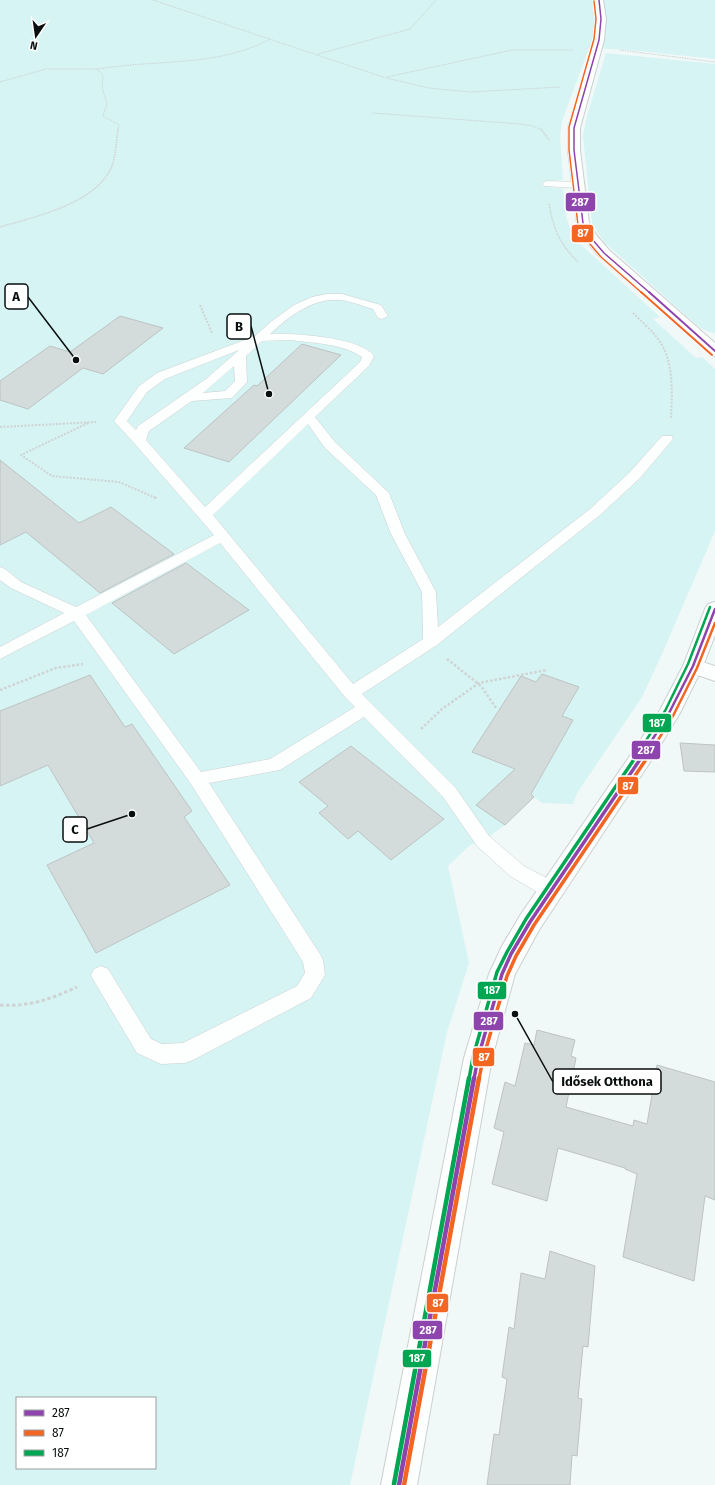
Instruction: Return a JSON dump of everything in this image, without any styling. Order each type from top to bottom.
[{"type":"street","points":[[599,0],[601,19],[597,50],[574,128],[578,185],[583,223],[586,231],[593,240],[712,345]]},
{"type":"street","points":[[399,1485],[479,1051],[490,1010],[503,973],[513,951],[551,890],[644,753],[668,713],[704,670],[715,609]]},
{"type":"lane","points":[[547,184],[578,185]]},
{"type":"lane","points":[[139,440],[143,429],[210,382],[276,323],[298,307],[316,299],[327,297],[342,298],[377,307],[382,316]]},
{"type":"lane","points":[[202,512],[309,417],[365,364],[368,356],[359,350],[336,343],[288,337],[260,338],[160,376],[143,389],[120,421],[139,440],[202,512],[351,693],[449,792],[483,841],[517,871],[551,890]]},
{"type":"lane","points":[[189,397],[228,395],[241,382],[240,356]]},
{"type":"lane","points":[[309,417],[330,445],[382,493],[398,534],[429,592],[430,643]]},
{"type":"lane","points":[[351,693],[430,643],[595,512],[635,475],[667,439]]},
{"type":"lane","points":[[0,654],[222,536]]},
{"type":"lane","points":[[0,572],[8,586],[76,613],[197,779],[313,960],[315,975],[304,992],[192,1050],[185,1053],[161,1054],[144,1046],[101,975]]},
{"type":"lane","points":[[197,779],[274,765],[366,708]]},
{"type":"path","points":[[153,0],[195,13],[227,26],[271,38],[386,78],[445,90],[470,92],[562,87],[586,88]]},
{"type":"path","points":[[318,54],[410,29],[436,0]]},
{"type":"path","points":[[0,82],[32,72],[46,70],[97,70],[141,64],[203,60],[259,45],[271,38]]},
{"type":"path","points":[[386,78],[512,50],[597,50]]},
{"type":"path","points":[[625,51],[715,62]]},
{"type":"path","points":[[0,227],[59,207],[83,196],[101,183],[110,168],[119,125],[103,116],[108,104],[104,99],[102,87],[103,75],[97,70]]},
{"type":"path","points":[[200,305],[212,332],[216,355]]},
{"type":"path","points":[[0,427],[120,421]]},
{"type":"path","points":[[88,422],[21,455],[52,476],[119,482],[170,505],[202,512]]},
{"type":"path","points":[[430,643],[479,683],[491,697],[496,708]]},
{"type":"path","points":[[0,690],[56,668],[77,664],[111,661]]},
{"type":"path","points":[[442,709],[479,683],[547,670]]},
{"type":"path","points":[[0,1005],[17,1007],[45,1002],[101,975]]},
{"type":"shaded area","points":[[0,0],[715,0],[715,59],[630,50],[589,48],[562,121],[560,137],[563,180],[550,181],[550,187],[563,189],[565,211],[568,223],[579,243],[660,317],[653,319],[696,358],[702,357],[715,369],[715,531],[642,697],[577,793],[573,804],[542,803],[534,797],[505,825],[483,841],[470,845],[448,866],[469,963],[447,1032],[350,1485],[0,1485]]},
{"type":"shaded area","points":[[606,53],[715,64],[715,333],[699,327],[604,242],[592,223],[583,136],[587,116]]},
{"type":"building","points":[[120,316],[163,328],[103,374],[83,368],[28,409],[0,400],[0,381],[50,346],[70,352]]},
{"type":"building","points":[[302,344],[341,355],[229,462],[184,448],[254,385],[257,386]]},
{"type":"building","points":[[0,460],[79,523],[111,507],[174,554],[100,593],[26,532],[0,545]]},
{"type":"building","points":[[186,563],[249,610],[174,654],[112,603]]},
{"type":"building","points":[[542,674],[579,687],[562,716],[573,720],[531,794],[534,797],[505,825],[476,805],[515,769],[472,752],[521,676],[536,682]]},
{"type":"building","points":[[90,675],[125,727],[132,724],[192,811],[184,817],[230,885],[96,953],[47,865],[94,843],[48,765],[0,786],[0,711]]},
{"type":"building","points":[[680,743],[715,745],[715,772],[684,771]]},
{"type":"building","points":[[351,746],[444,819],[391,860],[358,831],[348,839],[319,813],[328,806],[299,782]]},
{"type":"building","points":[[537,1030],[575,1040],[571,1056],[576,1058],[566,1107],[633,1126],[634,1120],[647,1124],[657,1065],[715,1082],[715,1200],[705,1196],[694,1281],[623,1257],[637,1174],[625,1168],[558,1148],[547,1201],[492,1184],[504,1132],[494,1128],[505,1082],[515,1086],[525,1043],[534,1045]]},
{"type":"building","points":[[550,1251],[595,1266],[588,1347],[583,1346],[578,1398],[582,1399],[577,1456],[572,1455],[570,1485],[487,1485],[494,1434],[499,1435],[507,1379],[502,1377],[509,1327],[514,1329],[521,1273],[545,1279]]},
{"type":"transit line","name":"287","points":[[599,0],[601,19],[599,40],[574,128],[574,150],[583,223],[592,239],[604,253],[715,351]]},
{"type":"transit line","name":"87","points":[[594,1],[596,19],[594,39],[569,127],[569,150],[578,225],[585,238],[601,257],[712,355]]},
{"type":"transit line","name":"187","points":[[394,1484],[473,1057],[497,972],[526,919],[665,711],[688,664],[710,607]]},
{"type":"transit line","name":"287","points":[[399,1485],[478,1058],[502,974],[511,954],[530,922],[644,753],[669,713],[693,666],[715,609]]},
{"type":"transit line","name":"87","points":[[404,1485],[483,1059],[507,976],[516,956],[534,925],[648,756],[673,716],[697,668],[715,623]]},
{"type":"place","name":"A","points":[[76,360]]},
{"type":"place","name":"B","points":[[269,394]]},
{"type":"place","name":"C","points":[[132,814]]},
{"type":"place","name":"Idősek Otthona","points":[[515,1014]]}]
